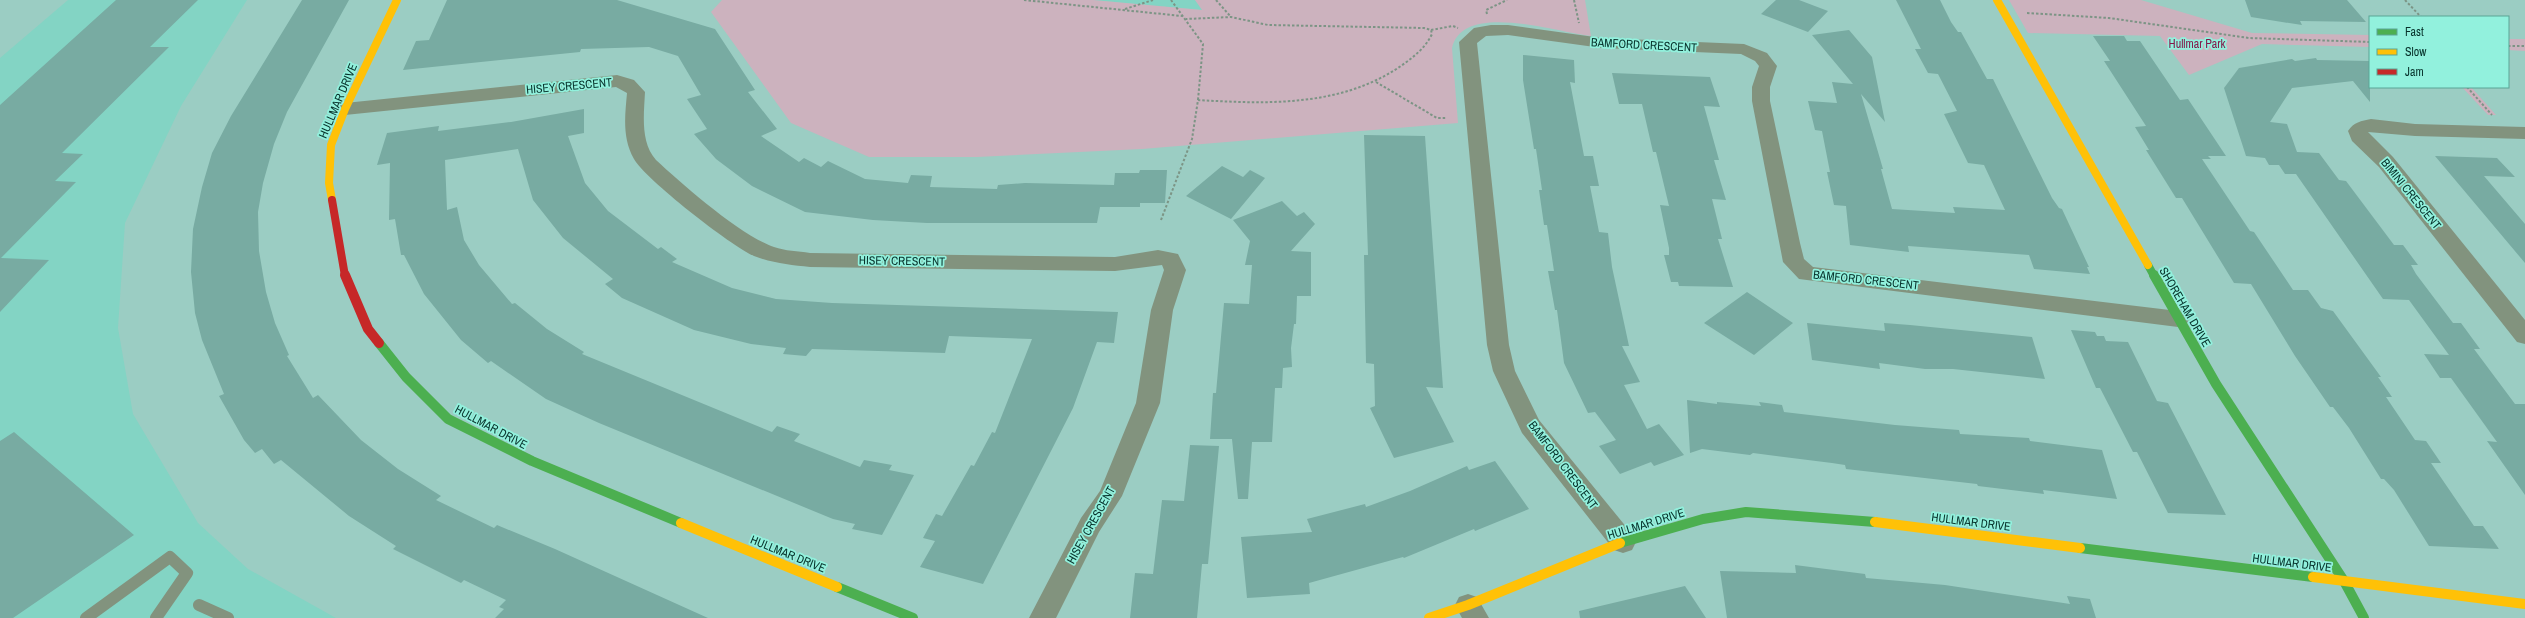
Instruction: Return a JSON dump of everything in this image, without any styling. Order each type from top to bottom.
[{"type":"street","name":"HULLMAR DRIVE","points":[[397,0],[345,109],[331,145],[329,183],[343,271],[368,328],[406,377],[448,419],[532,461],[914,618]]},
{"type":"street","name":"SHOREHAM DRIVE","points":[[1997,0],[2216,384],[2344,581],[2364,618]]},
{"type":"street","name":"BAMFORD CRESCENT","points":[[1623,542],[1530,426],[1504,371],[1498,345],[1468,50],[1468,42],[1472,37],[1491,30],[1508,30],[1579,42],[1744,48],[1761,57],[1768,66],[1761,87],[1761,101],[1794,262],[1807,274],[2178,319]]},
{"type":"street","name":"HISEY CRESCENT","points":[[345,109],[617,81],[627,84],[636,92],[632,124],[644,160],[733,234],[755,248],[781,258],[815,260],[1115,264],[1158,257],[1170,259],[1175,270],[1162,310],[1148,403],[1110,496],[1090,524],[1042,618]]},
{"type":"street","name":"BIMINI CRESCENT","points":[[2525,133],[2415,130],[2371,125],[2362,127],[2358,131],[2359,137],[2386,162],[2525,336]]},
{"type":"street","name":"HULLMAR DRIVE","points":[[1429,618],[1472,611],[1623,542],[1703,519],[1746,512],[1783,513],[1870,521],[2525,604]]},
{"type":"lane","points":[[86,618],[170,557],[187,573],[156,618]]},
{"type":"lane","points":[[199,605],[228,618]]},
{"type":"path","points":[[1024,0],[1182,16]]},
{"type":"path","points":[[1123,9],[1153,0]]},
{"type":"path","points":[[1162,220],[1192,139],[1198,100],[1202,44],[1171,0]]},
{"type":"path","points":[[1216,0],[1231,17]]},
{"type":"path","points":[[1487,14],[1486,10],[1507,0]]},
{"type":"path","points":[[1574,0],[1580,28],[1579,42]]},
{"type":"path","points":[[2405,0],[2420,16]]},
{"type":"path","points":[[2004,12],[2090,16],[2255,38],[2369,42]]},
{"type":"path","points":[[1186,20],[1231,17],[1268,25],[1424,28],[1431,30],[1453,26],[1472,37]]},
{"type":"path","points":[[1198,100],[1266,103],[1308,100],[1340,94],[1387,75],[1416,54],[1430,39],[1431,30]]},
{"type":"path","points":[[2509,46],[2525,46]]},
{"type":"path","points":[[1375,81],[1437,118],[1446,118]]},
{"type":"path","points":[[2468,88],[2494,117]]},
{"type":"shaded area","points":[[68,0],[247,0],[181,106],[125,223],[118,328],[133,414],[198,523],[248,569],[336,618],[0,618],[0,58]]},
{"type":"shaded area","points":[[1093,0],[1195,0],[1203,10]]},
{"type":"green space","points":[[722,0],[1093,0],[1202,10],[1195,0],[1585,0],[1591,36],[1535,26],[1492,22],[1474,25],[1460,34],[1452,48],[1458,123],[1142,149],[977,157],[869,157],[791,123],[711,12]]},
{"type":"green space","name":"Hullmar Park","points":[[2009,0],[2141,0],[2252,33],[2369,35],[2369,47],[2262,44],[2189,75],[2160,36],[2028,33]]},
{"type":"green space","points":[[2509,39],[2525,39],[2525,51],[2509,50]]},
{"type":"green space","points":[[2463,88],[2472,88],[2496,115],[2488,115]]},
{"type":"building","points":[[116,0],[198,0],[150,47],[169,47],[62,153],[83,154],[55,181],[76,182],[1,258],[49,260],[0,312],[0,105]]},
{"type":"building","points":[[302,0],[349,0],[287,112],[274,144],[263,183],[258,212],[259,251],[266,292],[275,323],[289,355],[287,356],[313,398],[318,395],[361,440],[398,469],[441,496],[436,500],[494,528],[497,525],[555,549],[708,618],[495,618],[504,609],[499,607],[506,600],[464,580],[461,583],[393,549],[396,546],[349,516],[281,460],[274,464],[262,449],[255,453],[244,440],[219,396],[224,394],[202,340],[195,313],[191,272],[193,229],[202,187],[212,153],[231,116]]},
{"type":"building","points":[[447,0],[617,0],[715,29],[755,90],[748,92],[777,129],[761,136],[799,162],[804,158],[821,167],[828,161],[865,179],[908,183],[911,175],[932,176],[930,187],[997,189],[998,185],[1025,183],[1114,185],[1115,173],[1139,173],[1140,170],[1167,170],[1165,203],[1140,203],[1140,207],[1100,207],[1097,223],[927,223],[873,220],[805,212],[752,186],[716,159],[694,134],[707,129],[687,99],[701,95],[678,56],[649,47],[581,49],[580,52],[403,70],[416,41],[429,40]]},
{"type":"building","points":[[1776,0],[1799,0],[1828,11],[1808,32],[1761,14]]},
{"type":"building","points":[[1896,0],[1940,0],[1951,22],[1958,32],[1961,32],[1987,79],[1993,79],[2052,198],[2059,208],[2062,209],[2089,267],[2087,267],[2090,274],[2034,269],[2029,255],[1908,246],[1909,252],[1850,245],[1846,206],[1834,205],[1827,172],[1830,172],[1822,131],[1815,130],[1808,101],[1837,103],[1832,82],[1853,84],[1812,35],[1849,30],[1872,57],[1885,122],[1861,94],[1883,169],[1881,169],[1892,209],[1955,213],[1953,207],[2005,210],[1984,165],[1968,163],[1944,114],[1957,111],[1938,74],[1928,73],[1915,49],[1921,49]]},
{"type":"building","points":[[2245,0],[2347,0],[2366,22],[2300,21],[2302,25],[2251,17]]},
{"type":"building","points":[[2093,36],[2124,36],[2127,41],[2140,41],[2180,100],[2188,99],[2226,156],[2208,156],[2211,159],[2202,159],[2250,231],[2254,232],[2293,290],[2308,290],[2321,308],[2333,311],[2381,377],[2378,377],[2392,397],[2386,397],[2415,440],[2426,441],[2441,463],[2431,463],[2474,526],[2483,526],[2499,549],[2429,546],[2394,490],[2384,479],[2381,479],[2349,428],[2333,407],[2330,407],[2295,356],[2251,284],[2234,283],[2182,198],[2176,198],[2146,150],[2149,150],[2135,127],[2146,126],[2104,61],[2110,61]]},
{"type":"building","points":[[1523,55],[1574,60],[1575,83],[1570,82],[1584,156],[1593,156],[1599,186],[1590,186],[1599,232],[1608,233],[1612,267],[1629,346],[1622,346],[1640,382],[1624,385],[1647,429],[1659,424],[1684,455],[1654,466],[1651,462],[1620,474],[1599,446],[1616,440],[1595,412],[1588,413],[1564,363],[1557,310],[1555,310],[1548,271],[1554,271],[1547,225],[1544,225],[1539,190],[1542,190],[1523,80]]},
{"type":"building","points":[[2316,58],[2317,60],[2369,61],[2370,102],[2353,81],[2292,88],[2270,122],[2287,124],[2297,152],[2319,153],[2339,180],[2346,181],[2394,245],[2403,245],[2418,265],[2411,265],[2416,274],[2453,323],[2461,323],[2480,349],[2474,349],[2515,404],[2525,404],[2525,495],[2487,441],[2497,442],[2451,378],[2440,378],[2424,354],[2449,355],[2409,300],[2383,299],[2296,174],[2285,174],[2279,165],[2269,165],[2265,158],[2246,156],[2224,88],[2239,68],[2292,59],[2295,61]]},
{"type":"building","points":[[1612,73],[1710,77],[1720,107],[1704,106],[1719,160],[1714,160],[1726,200],[1712,199],[1722,239],[1718,239],[1733,287],[1679,286],[1678,282],[1671,282],[1664,255],[1669,255],[1669,248],[1660,205],[1669,206],[1656,152],[1653,152],[1642,104],[1619,104]]},
{"type":"building","points":[[584,109],[584,133],[568,136],[585,183],[608,211],[658,249],[661,247],[677,259],[672,262],[732,288],[776,299],[832,303],[1118,312],[1114,343],[1097,342],[1073,408],[983,584],[920,567],[935,541],[923,538],[936,514],[942,516],[971,465],[974,466],[992,432],[995,433],[1032,339],[949,336],[945,353],[812,349],[806,356],[783,354],[786,348],[751,344],[694,330],[622,298],[605,284],[613,279],[563,238],[533,200],[518,149],[445,160],[447,210],[457,207],[464,240],[479,265],[512,304],[515,303],[547,329],[584,352],[582,354],[772,432],[777,426],[800,434],[794,441],[860,467],[864,460],[892,465],[889,470],[914,475],[882,535],[852,529],[855,524],[833,519],[599,423],[546,399],[491,361],[488,363],[461,340],[424,294],[404,255],[401,255],[395,219],[389,220],[390,163],[377,165],[387,133],[439,126],[438,131],[511,122]]},
{"type":"building","points":[[1364,135],[1425,136],[1443,388],[1426,387],[1454,442],[1394,458],[1370,408],[1375,406],[1374,364],[1366,363],[1364,255],[1368,255]]},
{"type":"building","points":[[2435,156],[2497,158],[2515,177],[2484,176],[2525,224],[2525,263]]},
{"type":"building","points":[[1222,166],[1243,177],[1250,170],[1265,178],[1231,219],[1186,196]]},
{"type":"building","points":[[1282,201],[1297,216],[1304,212],[1315,224],[1291,251],[1311,252],[1311,296],[1297,296],[1296,324],[1294,324],[1291,348],[1292,367],[1283,368],[1282,388],[1275,388],[1272,442],[1252,442],[1248,499],[1238,499],[1232,439],[1210,439],[1213,393],[1216,393],[1224,303],[1249,304],[1252,265],[1245,265],[1250,241],[1233,220]]},
{"type":"building","points":[[1747,292],[1793,323],[1754,355],[1704,323]]},
{"type":"building","points":[[1807,323],[1885,331],[1884,323],[2032,337],[2045,379],[1953,369],[1925,369],[1879,363],[1880,369],[1812,360]]},
{"type":"building","points":[[2071,330],[2095,332],[2097,336],[2104,336],[2106,341],[2128,342],[2157,401],[2168,403],[2226,515],[2168,513],[2137,452],[2133,452],[2100,388],[2096,388]]},
{"type":"building","points":[[1687,400],[1717,404],[1717,402],[1761,406],[1759,402],[1782,405],[1784,412],[1895,425],[1959,430],[1960,434],[2029,438],[2030,441],[2102,450],[2117,499],[2043,490],[2044,494],[1978,486],[1977,484],[1846,469],[1845,465],[1753,453],[1750,455],[1702,449],[1690,453]]},
{"type":"building","points":[[14,432],[134,535],[13,618],[0,618],[0,441]]},
{"type":"building","points":[[1190,445],[1219,446],[1208,564],[1202,564],[1197,618],[1130,618],[1135,573],[1153,574],[1162,500],[1184,501]]},
{"type":"building","points":[[1495,461],[1529,509],[1475,531],[1474,529],[1404,558],[1403,557],[1309,583],[1310,594],[1247,598],[1241,537],[1312,532],[1307,519],[1365,504],[1366,507],[1410,491],[1467,466],[1469,470]]},
{"type":"building","points":[[1795,565],[1865,574],[1866,578],[1945,585],[2070,604],[2067,596],[2090,599],[2096,618],[1727,618],[1720,571],[1796,573]]},
{"type":"building","points":[[1685,586],[1706,618],[1580,618],[1579,611]]},
{"type":"traffic: fast","points":[[2148,265],[2216,384],[2344,581],[2364,618]]},
{"type":"traffic: fast","points":[[379,343],[406,377],[448,419],[532,461],[681,523]]},
{"type":"traffic: fast","points":[[1620,543],[1703,519],[1746,512],[1875,522]]},
{"type":"traffic: fast","points":[[2080,548],[2313,577]]},
{"type":"traffic: fast","points":[[837,587],[913,618]]},
{"type":"traffic: slow","points":[[332,200],[329,183],[331,145],[345,109],[397,0]]},
{"type":"traffic: slow","points":[[1997,0],[2148,265]]},
{"type":"traffic: slow","points":[[1875,522],[2080,548]]},
{"type":"traffic: slow","points":[[681,523],[837,587]]},
{"type":"traffic: slow","points":[[1429,618],[1468,605],[1620,543]]},
{"type":"traffic: slow","points":[[2313,577],[2525,604]]},
{"type":"traffic: jam","points":[[332,200],[343,271],[368,329],[379,343]]}]
